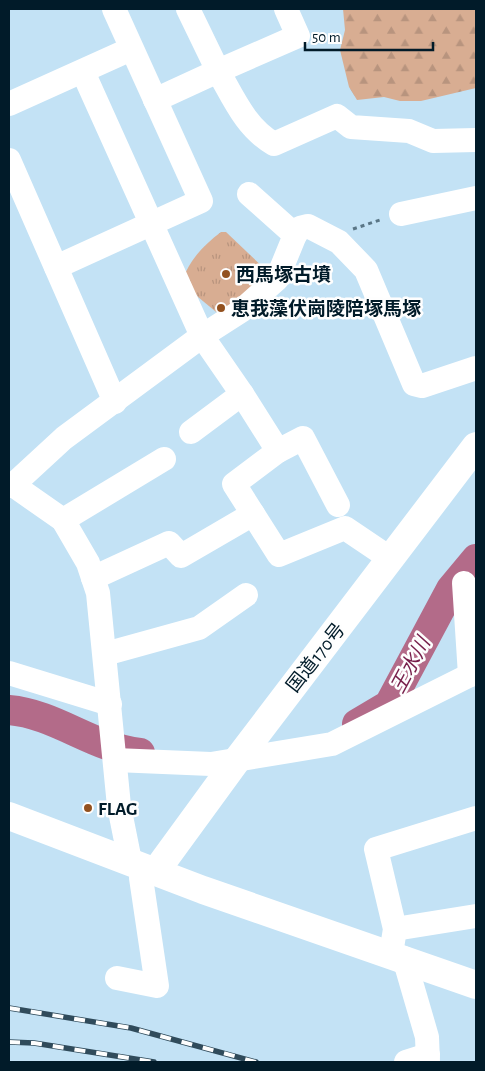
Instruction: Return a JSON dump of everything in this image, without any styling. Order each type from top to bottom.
[{"type":"highway","name":"国道170号","points":[[144,866],[237,760],[476,446]]},
{"type":"highway","points":[[9,816],[203,890],[397,947],[476,985]]},
{"type":"street","points":[[56,266],[201,201],[114,9]]},
{"type":"street","points":[[188,9],[218,71],[244,116],[258,135],[274,144],[337,116],[351,127],[409,131],[432,141],[476,140]]},
{"type":"street","points":[[155,100],[298,36],[286,9]]},
{"type":"street","points":[[9,104],[131,49]]},
{"type":"street","points":[[83,72],[202,336],[278,451]]},
{"type":"street","points":[[9,160],[115,402]]},
{"type":"street","points":[[249,194],[295,235]]},
{"type":"street","points":[[401,214],[476,198]]},
{"type":"street","points":[[118,978],[157,986],[141,878],[144,866],[118,806],[110,704],[98,593],[88,563],[63,520],[11,485],[64,438],[202,336],[241,311],[277,279],[295,235],[300,228],[308,226],[339,242],[366,270],[414,384],[422,386],[476,368]]},
{"type":"street","points":[[191,432],[242,394]]},
{"type":"street","points":[[338,505],[303,438],[278,451],[234,484],[279,555],[345,528],[391,559]]},
{"type":"street","points":[[63,520],[164,459]]},
{"type":"street","points":[[93,578],[169,543],[181,556],[253,514]]},
{"type":"street","points":[[114,753],[212,764],[332,744],[473,674],[464,584]]},
{"type":"street","points":[[105,654],[202,634],[246,595]]},
{"type":"street","points":[[9,673],[110,704]]},
{"type":"street","points":[[421,1060],[427,1037],[397,947],[376,849],[476,818]]},
{"type":"street","points":[[397,947],[476,916]]},
{"type":"path","points":[[332,239],[348,230],[401,214]]},
{"type":"green space","points":[[343,9],[476,9],[476,88],[421,101],[400,101],[384,97],[357,100],[349,87],[340,50],[345,30]]},
{"type":"green space","points":[[221,232],[226,232],[267,271],[269,277],[221,316],[198,297],[183,279],[198,253]]},
{"type":"waterway","name":"王水川","points":[[357,724],[389,705],[451,589],[476,559]]},
{"type":"waterway","name":"王水川","points":[[9,710],[43,718],[106,745],[140,753]]},
{"type":"railway","points":[[9,1008],[131,1028],[256,1062]]},
{"type":"railway","points":[[9,1042],[34,1043],[154,1062]]},
{"type":"place","name":"西馬塚古墳","points":[[226,274]]},
{"type":"place","name":"恵我藻伏崗陵陪塚馬塚","points":[[221,308]]},
{"type":"place","name":"FLAG","points":[[88,808]]}]
